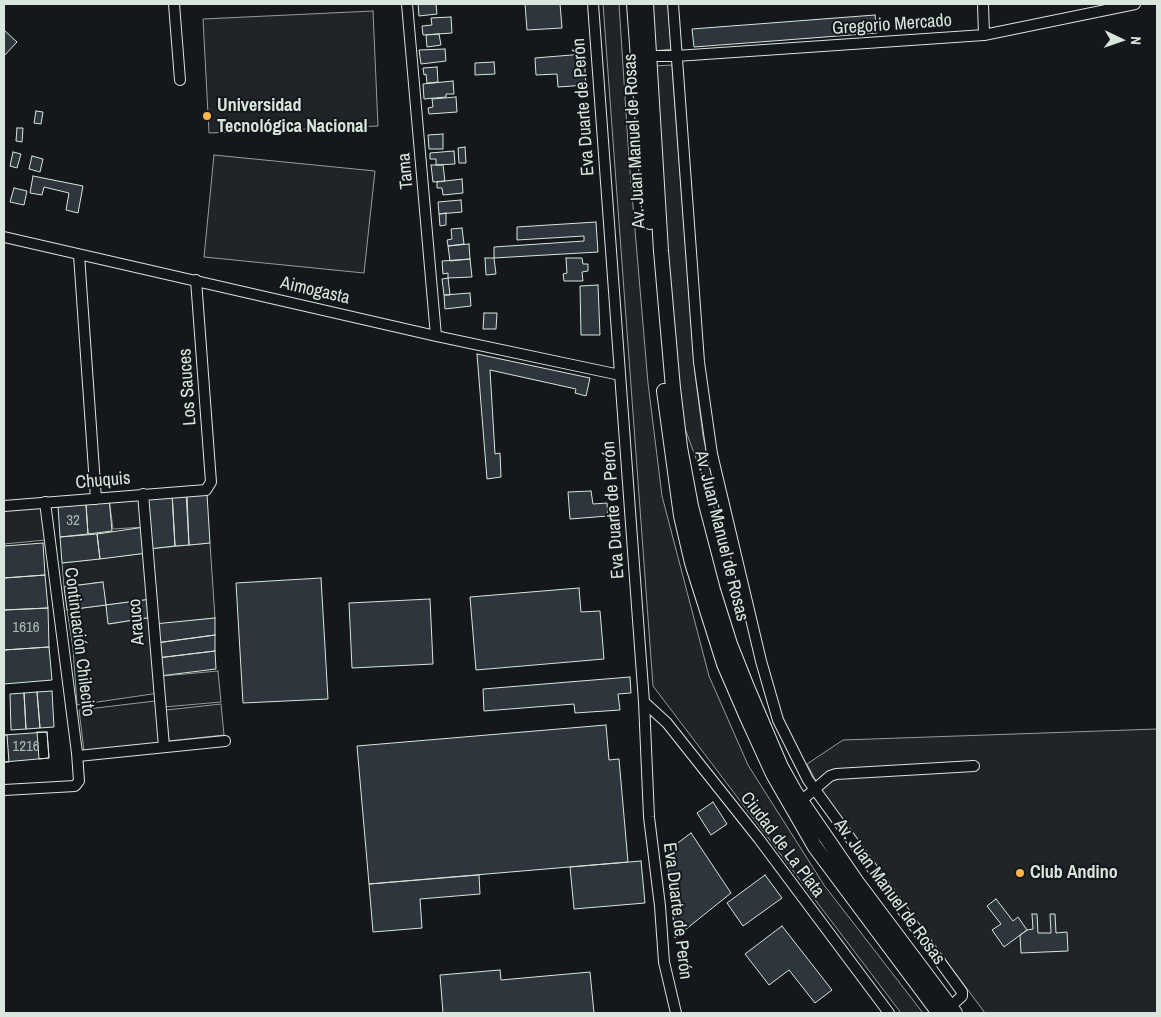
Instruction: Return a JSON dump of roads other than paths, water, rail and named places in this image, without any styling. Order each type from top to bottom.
[{"type":"main road","name":"Av. Juan Manuel de Rosas","points":[[634,4],[657,322],[666,414],[681,516],[695,573],[724,664],[773,774],[816,847],[854,901],[948,1011]]},
{"type":"main road","name":"Av. Juan Manuel de Rosas","points":[[646,4],[665,313],[680,447],[691,506],[713,590],[730,644],[782,767],[801,801],[948,1011]]},
{"type":"street","points":[[174,4],[180,80]]},
{"type":"street","name":"Tama","points":[[407,4],[436,336]]},
{"type":"street","name":"Eva Duarte de Perón","points":[[593,4],[644,702],[648,817],[660,906],[664,962],[676,1013]]},
{"type":"street","points":[[673,4],[699,362],[712,454],[761,661],[778,720],[808,780],[962,992],[962,996],[948,1011]]},
{"type":"street","points":[[983,4],[984,35]]},
{"type":"street","name":"Gregorio Mercado","points":[[650,56],[676,56],[984,35],[1103,7],[1134,4]]},
{"type":"street","name":"Aimogasta","points":[[4,237],[436,336],[620,375]]},
{"type":"street","points":[[79,255],[96,499]]},
{"type":"street","name":"Los Sauces","points":[[196,280],[211,482],[206,490]]},
{"type":"street","name":"Chuquis","points":[[4,506],[206,490]]},
{"type":"street","name":"Arauco","points":[[143,494],[164,747]]},
{"type":"street","name":"Continuación Chilecito","points":[[4,790],[75,786],[78,782],[78,756],[45,502]]},
{"type":"street","name":"Ciudad de La Plata","points":[[644,702],[667,723],[759,839],[889,1013]]},
{"type":"street","points":[[78,756],[225,741]]},
{"type":"street","points":[[801,801],[830,776],[836,774],[974,766]]},
{"type":"place","name":"Universidad Tecnológica Nacional","points":[[207,116]]},
{"type":"place","name":"Club Andino","points":[[1020,873]]}]
